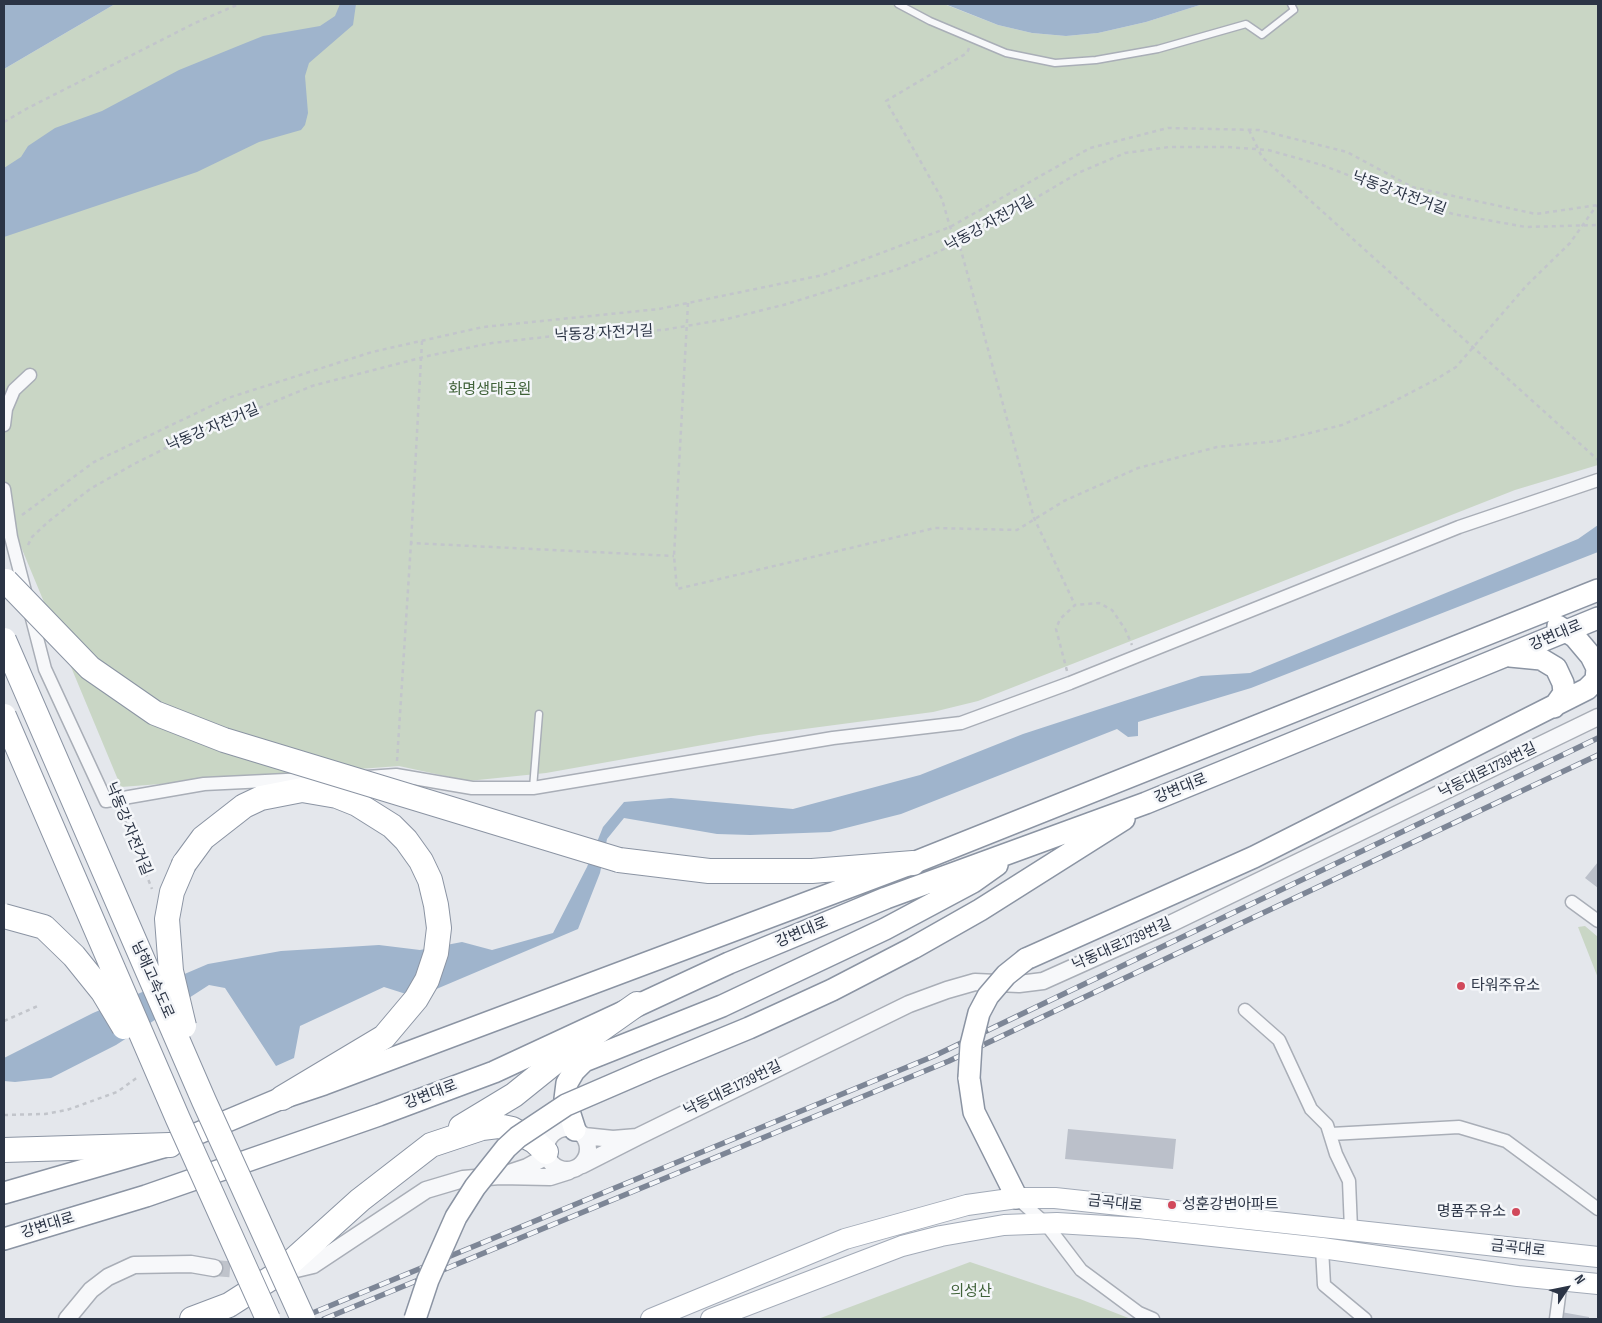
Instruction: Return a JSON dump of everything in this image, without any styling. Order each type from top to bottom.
[{"type":"highway","points":[[4,577],[90,668],[155,713],[224,740],[619,860],[709,871],[812,871],[913,863]]},
{"type":"highway","name":"강변대로","points":[[4,1193],[170,1145],[282,1098],[324,1084],[913,863],[1598,590]]},
{"type":"highway","name":"강변대로","points":[[4,1239],[146,1196],[379,1115],[494,1072],[637,1004],[886,898],[1146,802],[1598,618]]},
{"type":"highway","points":[[1017,1198],[974,1112],[969,1078],[971,1045],[979,1013],[988,996],[1006,975],[1026,959],[1254,857],[1587,689],[1596,680],[1597,668],[1591,656],[1568,631],[1554,625],[1528,619]]},
{"type":"highway","name":"남해고속도로","points":[[4,640],[204,1101],[303,1319]]},
{"type":"highway","points":[[1508,655],[1541,659],[1556,668],[1563,683],[1564,693],[1554,707]]},
{"type":"highway","name":"남해고속도로","points":[[4,716],[178,1119],[268,1319]]},
{"type":"highway","points":[[204,1101],[171,971],[168,919],[172,892],[184,864],[203,838],[244,806],[261,798],[302,790],[337,796],[357,804],[392,826],[406,840],[421,861],[436,905],[439,928],[436,953],[427,980],[401,1017],[384,1037],[282,1098]]},
{"type":"highway","points":[[414,1319],[428,1280],[456,1217],[475,1187],[506,1148],[518,1137],[566,1105],[749,1028],[824,994],[913,948],[980,910],[1078,850],[1146,802]]},
{"type":"highway","points":[[580,1133],[566,1098],[567,1083],[574,1070],[584,1062],[722,1006],[915,914],[973,882],[1020,849]]},
{"type":"highway","points":[[4,916],[44,927],[74,956],[103,992],[178,1119]]},
{"type":"highway","points":[[192,1319],[228,1305],[279,1273],[360,1200],[431,1145],[514,1095],[555,1062],[637,1004]]},
{"type":"highway","points":[[431,1145],[482,1128],[498,1126],[512,1129],[534,1142],[547,1154]]},
{"type":"highway","points":[[4,1150],[170,1145]]},
{"type":"main road","name":"금곡대로","points":[[651,1319],[845,1239],[968,1205],[1017,1198],[1055,1198],[1598,1257]]},
{"type":"main road","name":"금곡대로","points":[[710,1319],[902,1246],[941,1236],[1004,1225],[1046,1224],[1139,1228],[1322,1248],[1561,1281],[1598,1284]]},
{"type":"main road","points":[[1561,1281],[1559,1264],[1563,1254]]},
{"type":"street","points":[[4,425],[6,409],[14,390],[30,375]]},
{"type":"street","points":[[4,489],[9,523],[45,668],[106,801],[204,784],[396,775],[472,788],[533,788],[833,738],[961,723],[1070,683],[1459,528],[1598,480]]},
{"type":"street","name":"낙동대로1739번길","points":[[500,1176],[550,1177],[576,1168],[909,1004],[939,992],[975,982],[1020,984],[1043,980],[1170,924],[1598,717]]},
{"type":"street","points":[[1572,902],[1598,922]]},
{"type":"street","points":[[1245,1010],[1279,1040],[1311,1109],[1327,1125],[1336,1154],[1350,1181],[1351,1229]]},
{"type":"street","points":[[580,1133],[588,1145],[588,1152],[576,1168],[555,1167],[547,1154],[547,1143],[554,1132],[566,1128],[580,1133],[613,1139],[637,1137]]},
{"type":"street","points":[[1331,1134],[1459,1128],[1506,1142],[1598,1209]]},
{"type":"street","points":[[292,1270],[313,1265],[426,1190],[463,1179],[500,1176],[527,1167],[547,1154]]},
{"type":"street","points":[[1017,1198],[1046,1224],[1081,1270],[1139,1313],[1153,1319]]},
{"type":"street","points":[[1322,1248],[1324,1285],[1365,1319]]},
{"type":"street","points":[[67,1319],[91,1290],[108,1277],[134,1265],[191,1264],[214,1268]]},
{"type":"street","points":[[1556,1319],[1561,1281]]},
{"type":"lane","points":[[898,4],[930,21],[1006,54],[1055,63],[1096,60],[1158,49],[1246,24],[1262,35],[1294,10],[1291,4]]},
{"type":"lane","points":[[533,788],[539,714]]},
{"type":"path","points":[[4,122],[195,23],[239,4]]},
{"type":"path","points":[[973,39],[967,54],[886,101],[942,199],[950,227],[959,243],[1034,518],[1076,605]]},
{"type":"path","points":[[9,523],[94,462],[228,398],[372,352],[483,327],[660,309],[823,275],[950,227],[1090,148],[1168,128],[1259,130],[1347,152],[1412,187],[1536,214],[1597,205]]},
{"type":"path","points":[[1249,130],[1262,157],[1598,460]]},
{"type":"path","name":"낙동강 자전거길","points":[[28,552],[28,544],[32,537],[90,489],[184,438],[312,386],[421,358],[492,343],[554,336],[662,330],[778,306],[898,269],[959,243],[1078,173],[1125,153],[1169,146],[1258,149],[1322,165],[1453,214],[1526,227],[1598,225]]},
{"type":"path","points":[[688,303],[674,556],[677,590],[935,528],[1017,530],[1064,501],[1138,468],[1218,447],[1278,441],[1342,425],[1381,408],[1456,367],[1527,285],[1570,243],[1597,205]]},
{"type":"path","points":[[396,775],[422,341]]},
{"type":"path","points":[[411,543],[674,556]]},
{"type":"path","points":[[1070,683],[1056,630],[1060,619],[1076,605],[1099,604],[1112,610],[1126,629],[1137,656]]},
{"type":"path","name":"낙동강 자전거길","points":[[116,798],[153,890]]},
{"type":"path","points":[[4,1021],[40,1005]]},
{"type":"path","points":[[4,1115],[46,1114],[67,1110],[116,1092],[139,1076]]},
{"type":"green space","name":"화명생태공원","points":[[115,4],[944,4],[998,25],[1032,33],[1066,36],[1098,33],[1146,22],[1203,4],[1598,4],[1598,465],[1515,490],[978,701],[933,712],[759,735],[546,773],[468,781],[399,766],[121,787],[4,506],[4,69]]},
{"type":"green space","points":[[1585,926],[1598,937],[1598,978],[1578,927]]},
{"type":"green space","name":"의성산","points":[[970,1262],[1080,1299],[1131,1319],[818,1319]]},
{"type":"water","points":[[4,4],[115,4],[4,69]]},
{"type":"water","points":[[340,4],[356,4],[353,25],[309,63],[305,76],[308,113],[305,125],[301,130],[259,142],[197,172],[4,237],[4,168],[21,157],[28,146],[55,128],[102,111],[179,70],[263,36],[320,26],[335,16]]},
{"type":"water","points":[[945,4],[1203,4],[1146,22],[1098,33],[1066,36],[1032,33],[998,25]]},
{"type":"water","points":[[1598,525],[1598,552],[1251,688],[1138,722],[1138,736],[1128,737],[1117,729],[901,814],[830,832],[750,835],[717,834],[624,818],[607,839],[600,873],[578,929],[434,990],[406,994],[384,987],[300,1026],[294,1058],[276,1066],[225,988],[209,985],[116,1045],[51,1078],[15,1082],[4,1081],[4,1058],[93,1013],[208,964],[281,951],[379,945],[420,950],[462,942],[492,950],[553,933],[587,867],[603,827],[624,802],[671,798],[793,809],[920,775],[1023,734],[1201,676],[1250,673],[1578,539]]},
{"type":"building","points":[[1598,862],[1598,888],[1585,878]]},
{"type":"building","points":[[1068,1129],[1176,1139],[1173,1169],[1065,1159]]},
{"type":"building","points":[[1561,1312],[1589,1317],[1589,1319],[1561,1319]]},
{"type":"tunnel","points":[[214,1268],[254,1271]]},
{"type":"railway","points":[[298,1319],[934,1056],[1598,738]]},
{"type":"railway","points":[[324,1319],[949,1061],[1598,755]]},
{"type":"place","name":"타워주유소","points":[[1461,986]]},
{"type":"place","name":"성훈강변아파트","points":[[1172,1205]]},
{"type":"place","name":"명품주유소","points":[[1516,1212]]}]
